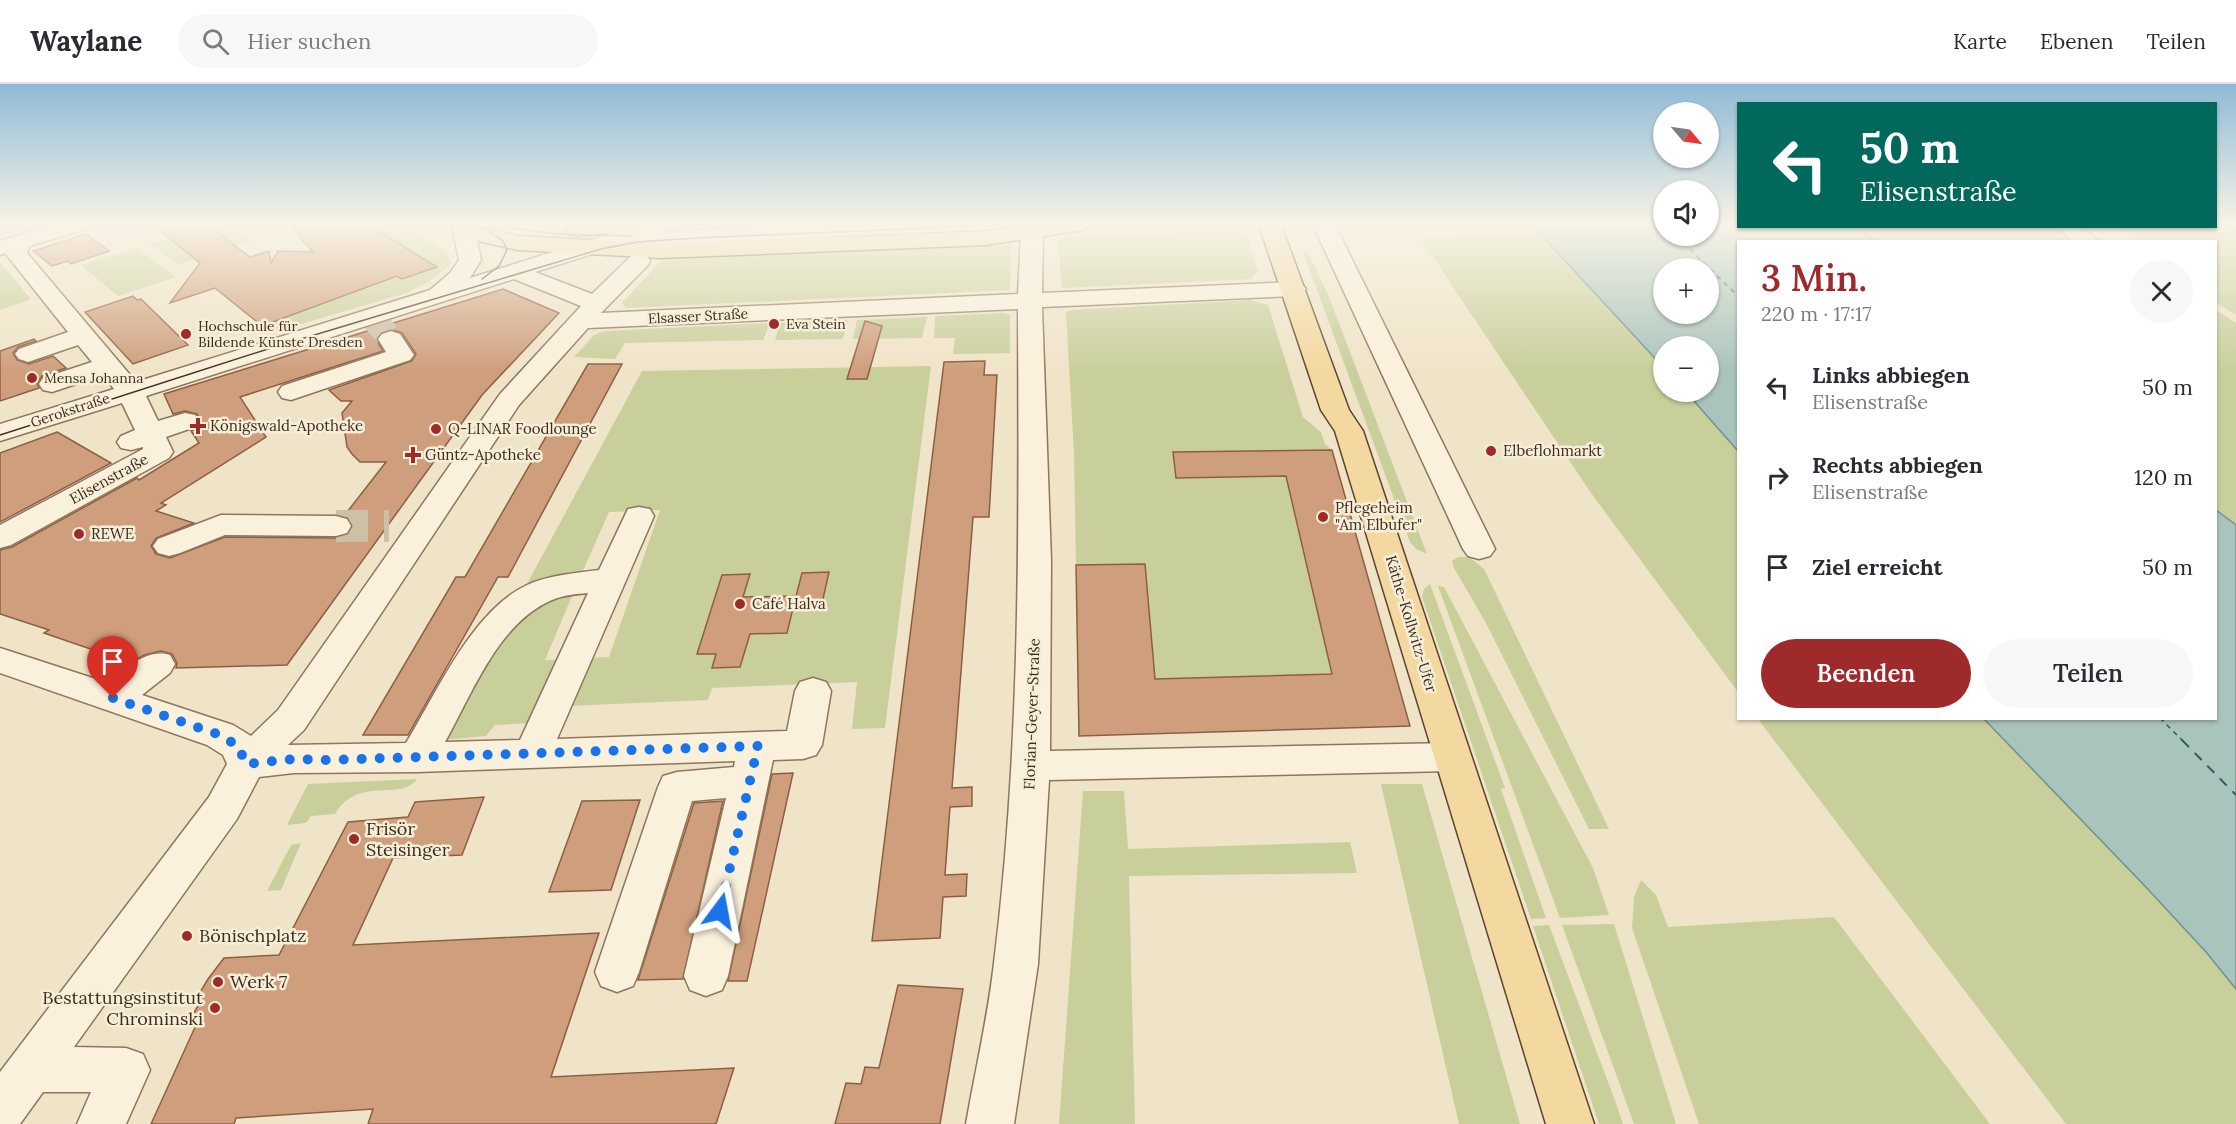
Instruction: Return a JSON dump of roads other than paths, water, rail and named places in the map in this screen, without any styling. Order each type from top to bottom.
[{"type":"main road","name":"Käthe-Kollwitz-Ufer","points":[[1288,274],[1335,410],[1349,431],[1570,1124]]},
{"type":"street","points":[[28,274],[51,312],[83,335],[108,365],[140,412],[177,413]]},
{"type":"street","points":[[437,296],[462,274]]},
{"type":"street","name":"Gerokstraße","points":[[0,433],[140,412],[437,296],[510,274]]},
{"type":"street","points":[[522,274],[589,313]]},
{"type":"street","points":[[0,1111],[223,808],[246,764],[291,720],[508,400],[625,274]]},
{"type":"street","name":"Florian-Geyer-Straße","points":[[990,1124],[1016,963],[1032,766],[1035,560],[1031,274]]},
{"type":"street","points":[[1347,274],[1479,549]]},
{"type":"street","name":"Elsasser Straße","points":[[589,313],[1030,301],[1294,289]]},
{"type":"street","points":[[28,354],[83,335]]},
{"type":"street","points":[[291,392],[401,355],[391,339]]},
{"type":"street","points":[[52,384],[108,365]]},
{"type":"street","name":"Elisenstraße","points":[[24,532],[56,502],[159,452],[140,412]]},
{"type":"street","points":[[532,754],[639,516]]},
{"type":"street","points":[[169,546],[221,525],[336,526]]},
{"type":"street","points":[[389,526],[422,527]]},
{"type":"street","points":[[417,758],[488,634],[513,609],[539,593],[564,585],[611,579]]},
{"type":"street","points":[[0,660],[220,735],[238,746],[246,764]]},
{"type":"street","points":[[100,694],[142,663]]},
{"type":"street","points":[[617,972],[676,787],[754,764],[803,745],[813,692]]},
{"type":"street","points":[[246,764],[294,759],[532,754],[754,764]]},
{"type":"street","points":[[1032,766],[1452,757]]},
{"type":"street","points":[[706,975],[754,764]]},
{"type":"street","points":[[31,1068],[126,1070],[101,1124]]},
{"type":"water","points":[[1577,274],[1653,274],[1653,324],[1719,324],[1719,274],[1737,274],[1737,450],[1695,402],[1719,402],[1719,336],[1653,336],[1653,356]]},
{"type":"water","points":[[2217,511],[2236,525],[2236,989],[2206,952],[1985,720],[2217,720]]},
{"type":"tunnel","points":[[371,316],[391,339]]},
{"type":"tunnel","points":[[336,526],[389,526]]},
{"type":"tram line","points":[[482,279],[489,274]]},
{"type":"tram line","points":[[0,435],[271,348],[519,274]]},
{"type":"place","name":"Eva Stein","points":[[774,324]]},
{"type":"place","name":"Hochschule für Bildende Künste Dresden","points":[[186,334]]},
{"type":"place","name":"Mensa Johanna","points":[[32,378]]},
{"type":"place","name":"Königswald-Apotheke","points":[[198,426]]},
{"type":"place","name":"Q-LINAR Foodlounge","points":[[436,429]]},
{"type":"place","name":"Elbeflohmarkt","points":[[1491,451]]},
{"type":"place","name":"Güntz-Apotheke","points":[[413,455]]},
{"type":"place","name":"Pflegeheim \"Am Elbufer\"","points":[[1323,517]]},
{"type":"place","name":"REWE","points":[[79,534]]},
{"type":"place","name":"Café Halva","points":[[740,604]]},
{"type":"place","name":"Frisör Steisinger","points":[[354,839]]},
{"type":"place","name":"Bönischplatz","points":[[187,936]]},
{"type":"place","name":"Werk 7","points":[[218,982]]},
{"type":"place","name":"Bestattungsinstitut Chrominski","points":[[215,1008]]}]
